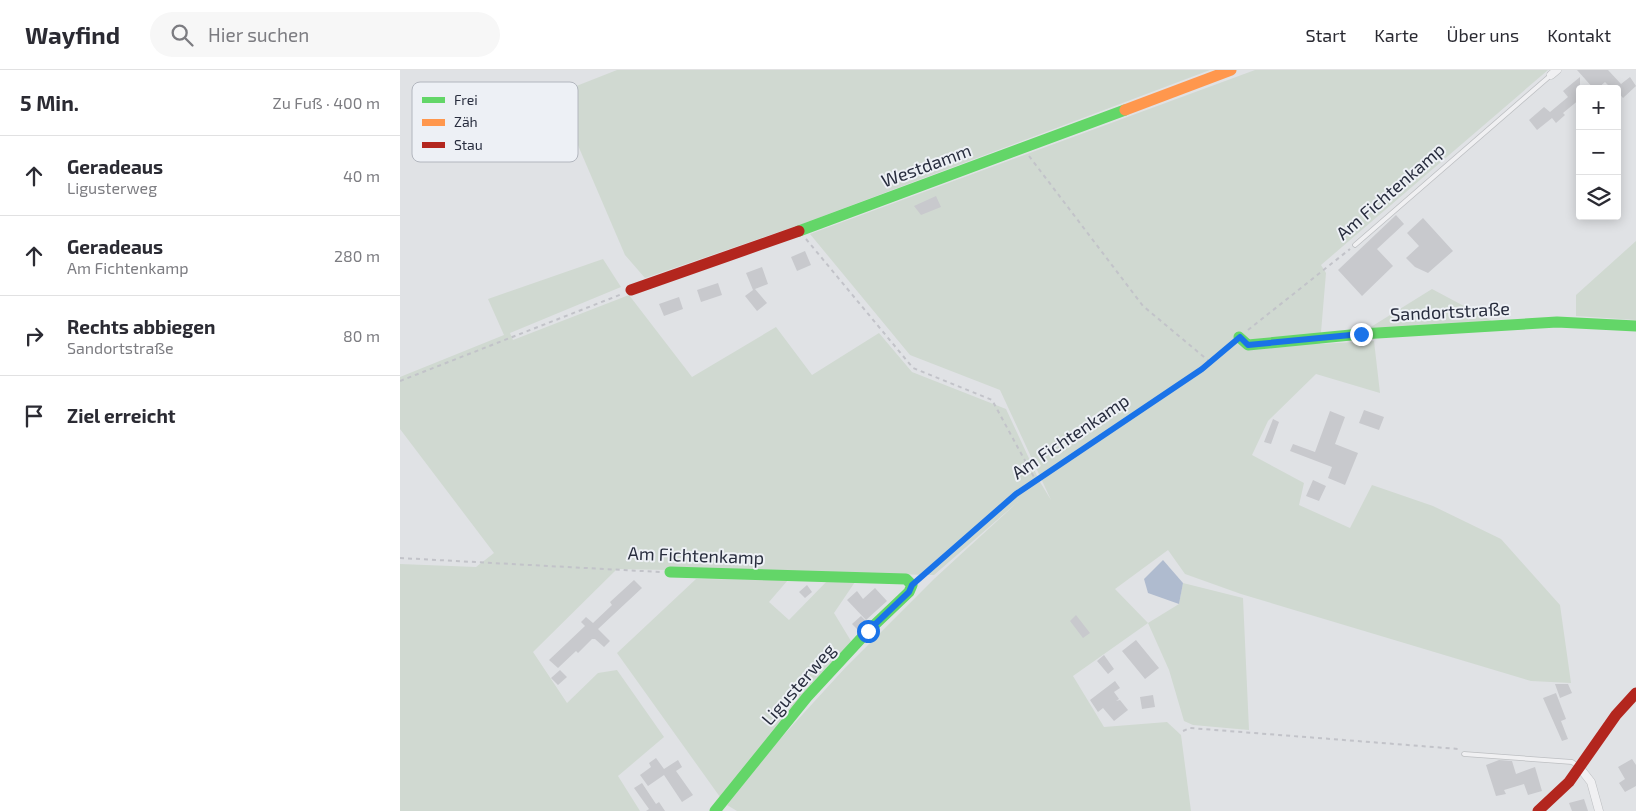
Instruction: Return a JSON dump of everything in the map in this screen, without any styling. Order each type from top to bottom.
[{"type":"street","name":"Westdamm","points":[[631,290],[800,231],[1231,70]]},
{"type":"street","name":"Sandortstraße","points":[[1240,337],[1248,345],[1361,334],[1556,322],[1636,326]]},
{"type":"street","name":"Am Fichtenkamp","points":[[670,572],[906,579],[912,585]]},
{"type":"street","name":"Ligusterweg","points":[[714,811],[807,698],[868,631],[909,592],[912,585]]},
{"type":"street","points":[[1538,811],[1555,797],[1580,768],[1616,715],[1636,692]]},
{"type":"street","points":[[1580,768],[1591,782],[1599,811]]},
{"type":"lane","name":"Am Fichtenkamp","points":[[1355,246],[1554,73]]},
{"type":"lane","points":[[1464,754],[1572,762],[1580,768]]},
{"type":"path","points":[[1023,148],[1143,306],[1210,362]]},
{"type":"path","points":[[800,231],[913,368],[992,400],[1035,480]]},
{"type":"path","name":"Am Fichtenkamp","points":[[912,585],[1016,494],[1210,362],[1355,246]]},
{"type":"path","points":[[400,380],[631,290]]},
{"type":"path","name":"Am Fichtenkamp","points":[[400,558],[670,572]]},
{"type":"path","points":[[1184,731],[1190,728],[1461,749],[1464,754]]},
{"type":"shaded area","points":[[617,70],[1210,70],[802,224],[645,278],[625,255],[578,145],[578,85]]},
{"type":"shaded area","points":[[1255,70],[1548,70],[1321,265],[1326,273],[1320,344],[1374,341],[1380,393],[1316,374],[1268,421],[1252,455],[1304,483],[1299,505],[1350,528],[1372,485],[1433,506],[1501,539],[1560,605],[1571,683],[1531,681],[1241,594],[1185,574],[1168,550],[1115,589],[1148,623],[1073,676],[1104,727],[1167,722],[1181,735],[1191,811],[737,811],[727,805],[770,750],[845,668],[934,579],[1020,500],[934,575],[617,569],[533,652],[567,703],[598,673],[617,670],[664,737],[618,776],[640,811],[400,811],[400,564],[476,567],[494,553],[400,429],[400,377],[504,335],[488,299],[603,259],[621,287],[510,333],[513,340],[629,295],[692,377],[776,327],[812,375],[879,333],[912,372],[1006,409],[1040,482],[1051,500],[1000,390],[910,355],[810,234]]},
{"type":"shaded area","points":[[1636,241],[1636,320],[1576,316],[1576,295]]},
{"type":"shaded area","points":[[1432,289],[1492,321],[1366,330]]},
{"type":"shaded area","points":[[696,579],[788,580],[769,602],[789,620],[829,579],[855,582],[834,613],[851,641],[720,797],[617,653]]},
{"type":"shaded area","points":[[1183,583],[1243,598],[1249,730],[1193,725],[1184,721],[1169,670],[1148,623],[1179,604]]},
{"type":"water","points":[[1163,560],[1183,583],[1179,604],[1148,593],[1144,579]]},
{"type":"building","points":[[1577,70],[1608,70],[1621,84],[1630,77],[1636,86],[1623,98],[1621,96],[1621,85],[1608,85],[1605,82],[1602,85],[1590,85]]},
{"type":"building","points":[[1580,77],[1580,85],[1576,85],[1576,102],[1563,113],[1565,115],[1556,123],[1552,118],[1537,130],[1529,120],[1544,107],[1550,112],[1568,97],[1563,91]]},
{"type":"building","points":[[936,196],[941,207],[921,215],[914,206]]},
{"type":"building","points":[[1396,215],[1404,224],[1377,249],[1393,266],[1362,296],[1338,270]]},
{"type":"building","points":[[1423,218],[1453,251],[1428,273],[1415,267],[1406,258],[1419,246],[1407,233]]},
{"type":"building","points":[[805,251],[811,265],[797,271],[791,257]]},
{"type":"building","points":[[762,267],[768,284],[755,289],[767,303],[757,311],[745,296],[753,290],[746,273]]},
{"type":"building","points":[[718,283],[722,295],[701,302],[697,290]]},
{"type":"building","points":[[679,297],[683,309],[664,316],[659,304]]},
{"type":"building","points":[[1364,410],[1384,417],[1379,430],[1359,423]]},
{"type":"building","points":[[1330,411],[1345,417],[1335,444],[1358,453],[1345,485],[1328,478],[1332,467],[1290,451],[1293,444],[1315,452]]},
{"type":"building","points":[[1273,419],[1279,422],[1271,444],[1264,442]]},
{"type":"building","points":[[1313,480],[1326,486],[1319,501],[1306,496]]},
{"type":"building","points":[[634,580],[642,588],[598,629],[610,641],[604,647],[595,639],[592,639],[578,653],[576,651],[558,668],[549,660],[585,626],[581,622],[586,617],[593,623],[612,605],[610,602]]},
{"type":"building","points":[[807,585],[812,592],[805,598],[799,592]]},
{"type":"building","points":[[875,588],[887,601],[866,620],[847,600],[857,591],[863,599]]},
{"type":"building","points":[[1076,615],[1090,633],[1083,638],[1070,621]]},
{"type":"building","points":[[861,616],[867,622],[858,630],[852,624]]},
{"type":"building","points":[[1136,640],[1159,668],[1145,679],[1122,651]]},
{"type":"building","points":[[1104,655],[1114,669],[1108,674],[1097,661]]},
{"type":"building","points":[[560,670],[567,677],[558,685],[551,678]]},
{"type":"building","points":[[1115,681],[1120,688],[1114,692],[1119,699],[1116,701],[1120,700],[1128,710],[1114,721],[1103,708],[1098,712],[1090,700]]},
{"type":"building","points":[[1555,684],[1568,684],[1572,693],[1560,698]]},
{"type":"building","points":[[1556,693],[1566,719],[1561,721],[1568,739],[1562,741],[1543,698]]},
{"type":"building","points":[[1153,695],[1155,707],[1142,709],[1140,697]]},
{"type":"building","points":[[656,758],[664,769],[678,760],[682,767],[676,771],[693,795],[682,802],[664,775],[648,786],[640,775],[651,767],[649,763]]},
{"type":"building","points":[[1632,759],[1636,765],[1636,786],[1625,792],[1619,783],[1625,779],[1618,767]]},
{"type":"building","points":[[1499,760],[1512,761],[1516,774],[1535,767],[1542,791],[1528,795],[1524,784],[1504,790],[1506,794],[1496,796],[1486,765]]},
{"type":"building","points":[[642,783],[656,804],[659,802],[665,811],[646,811],[649,809],[634,788]]},
{"type":"building","points":[[1584,799],[1588,811],[1572,811],[1569,803]]},
{"type":"traffic: fast","points":[[799,231],[1125,110]]},
{"type":"traffic: fast","points":[[1239,337],[1248,345],[1361,334],[1557,322],[1636,326]]},
{"type":"traffic: fast","points":[[670,572],[906,579],[912,585],[909,592],[868,631],[807,697],[715,811]]},
{"type":"traffic: slow","points":[[1125,110],[1231,70]]},
{"type":"traffic: jam","points":[[631,290],[799,231]]},
{"type":"traffic: jam","points":[[1538,811],[1569,782],[1616,715],[1636,693]]},
{"type":"route","points":[[868,631],[909,592],[912,585],[1016,494],[1202,369],[1240,337],[1248,345],[1361,334]]}]
